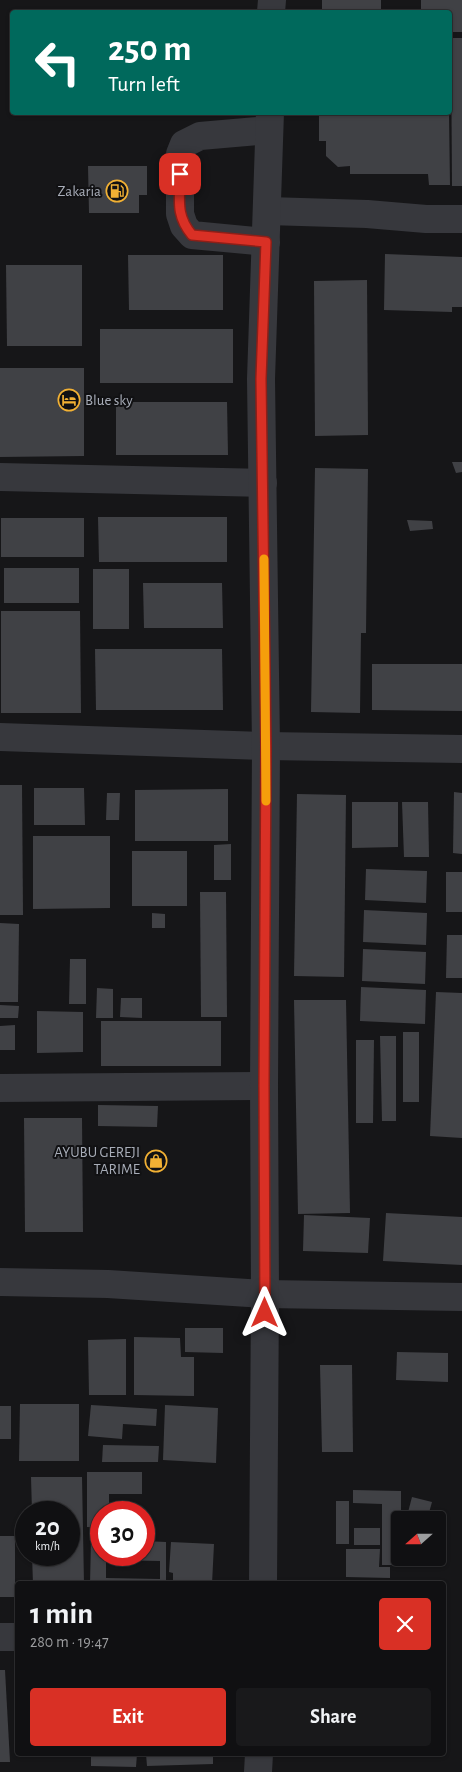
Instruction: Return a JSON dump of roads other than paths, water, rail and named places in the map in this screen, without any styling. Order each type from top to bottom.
[{"type":"street","points":[[263,1581],[266,746],[261,379],[268,210],[269,121],[200,136],[184,144],[180,154],[180,214],[184,226],[192,235],[266,242]]},
{"type":"street","points":[[268,210],[367,214],[426,219],[462,218]]},
{"type":"street","points":[[0,476],[263,483]]},
{"type":"street","points":[[0,737],[266,746],[462,749]]},
{"type":"street","points":[[0,1088],[264,1086]]},
{"type":"street","points":[[0,1282],[108,1284],[265,1294],[462,1297]]},
{"type":"street","points":[[0,1637],[15,1636]]},
{"type":"street","points":[[258,1772],[259,1756]]},
{"type":"place","name":"Zakaria","points":[[117,191]]},
{"type":"place","name":"Blue sky","points":[[69,400]]},
{"type":"place","name":"AYUBU GEREJI TARIME","points":[[156,1161]]}]
